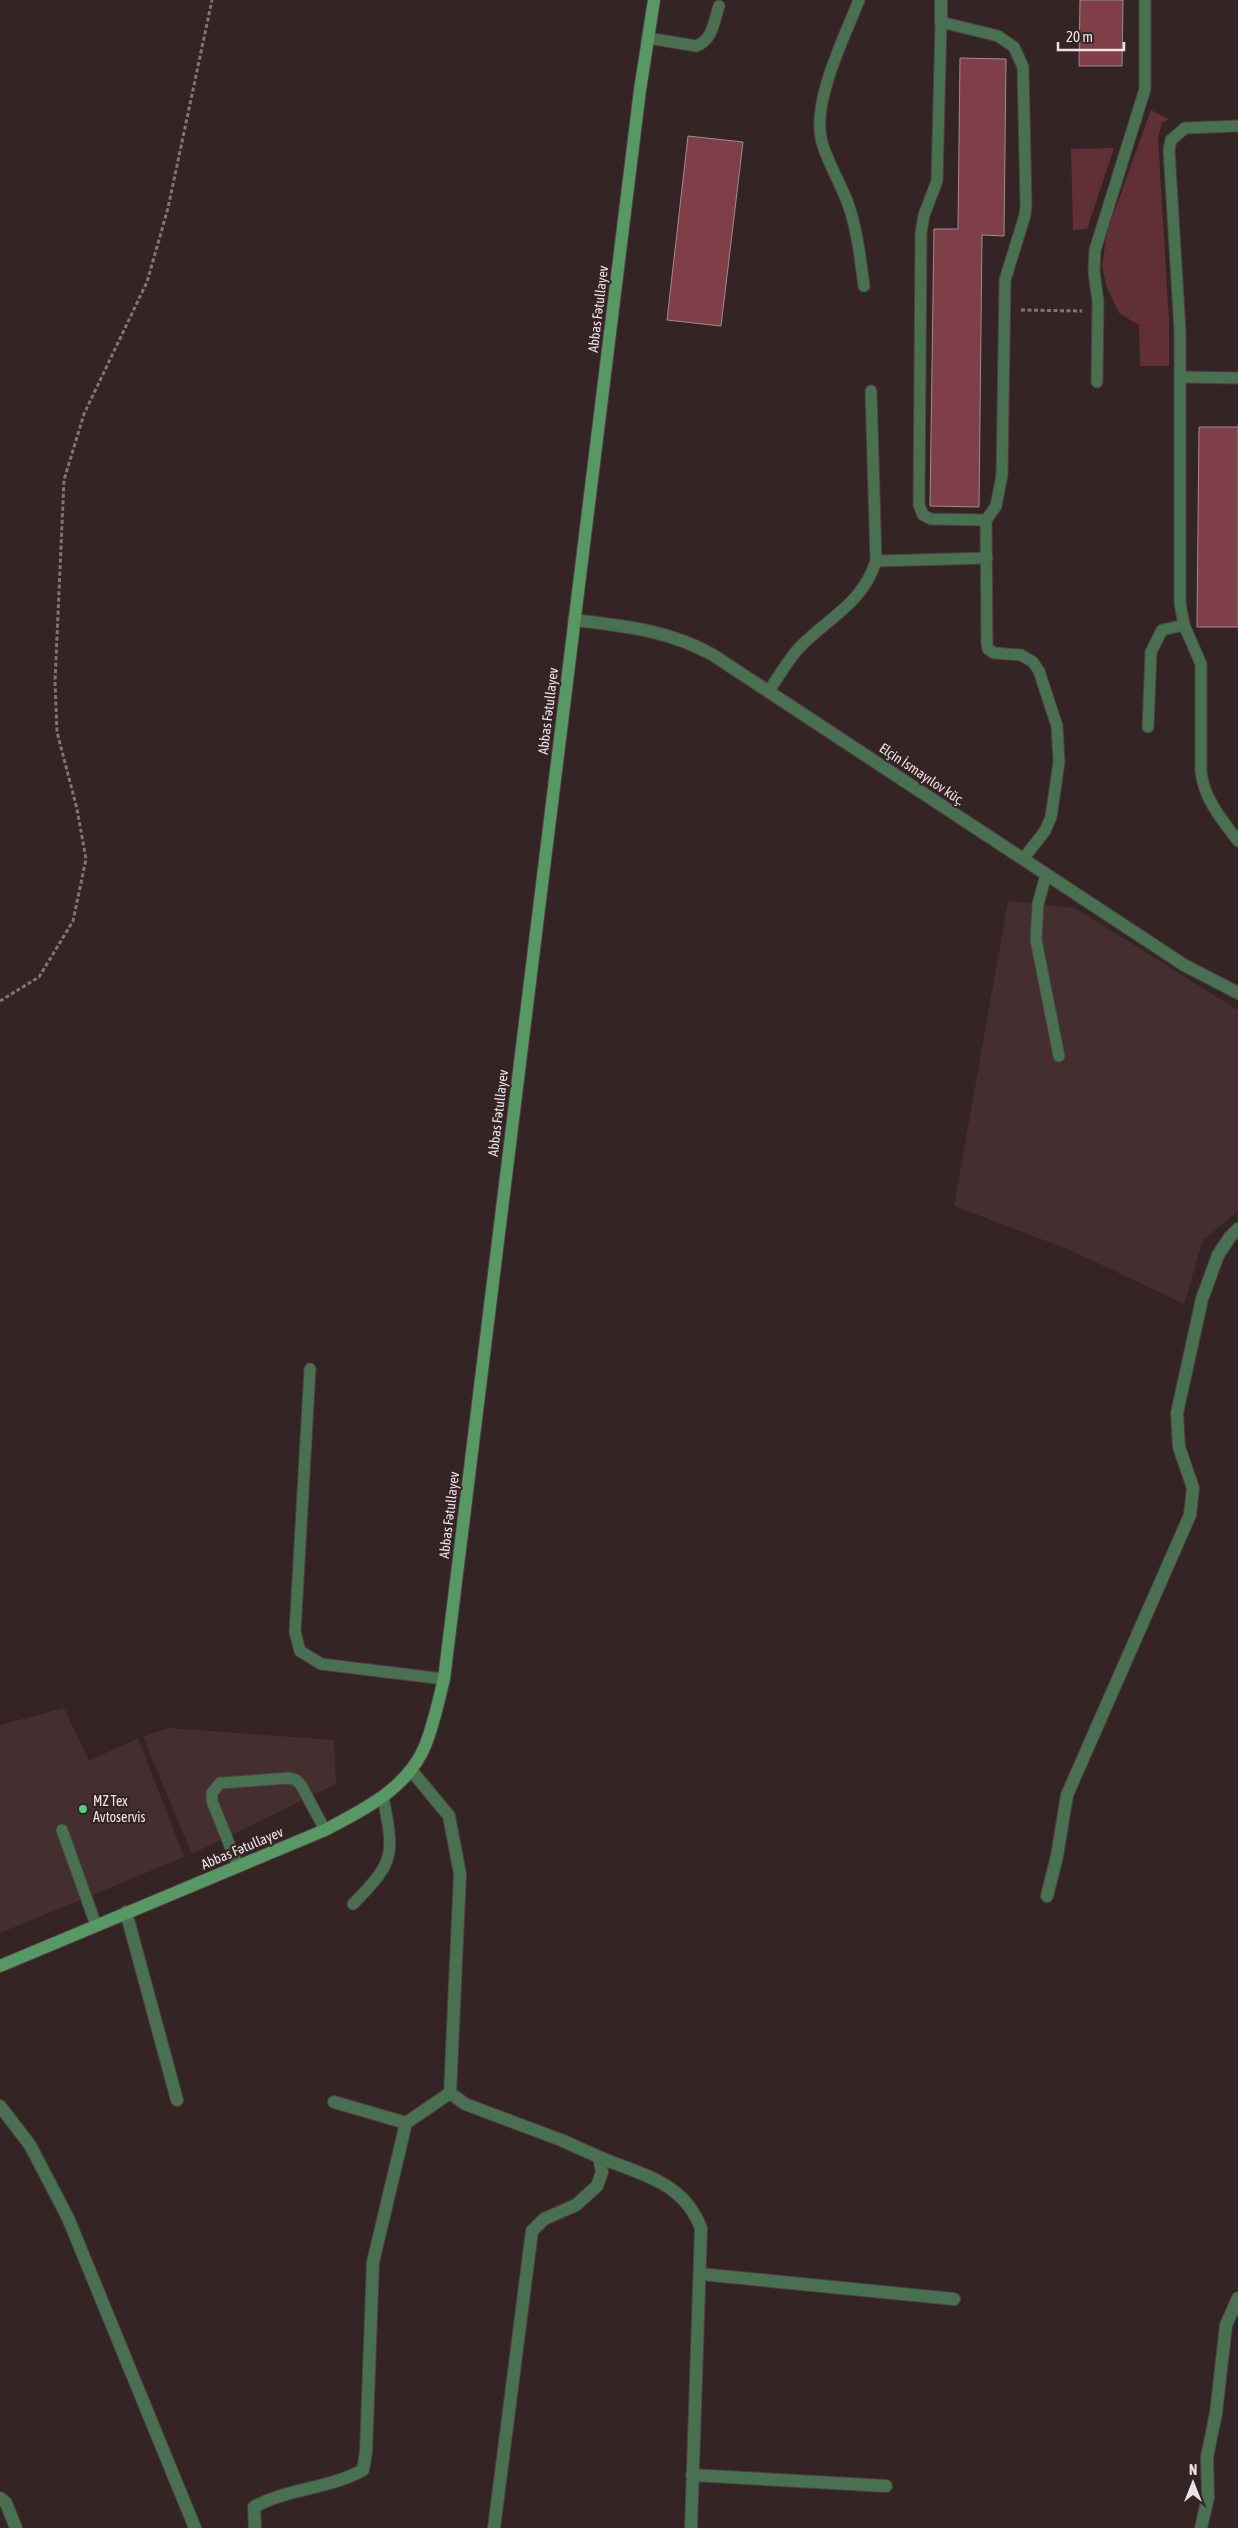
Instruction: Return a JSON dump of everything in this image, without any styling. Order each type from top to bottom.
[{"type":"main road","name":"Abbas Fətullayev","points":[[0,1966],[324,1830],[383,1796],[411,1770],[425,1747],[434,1720],[444,1679],[574,620],[654,0]]},
{"type":"street","points":[[941,0],[941,22]]},
{"type":"street","name":"Elçin İsmayılov küç.","points":[[574,620],[640,628],[694,644],[769,690],[1184,966],[1238,993]]},
{"type":"street","points":[[1046,1896],[1057,1856],[1067,1795],[1190,1515],[1193,1488],[1179,1447],[1177,1413],[1202,1299],[1218,1255],[1230,1237],[1238,1230]]},
{"type":"street","points":[[411,1770],[449,1816],[460,1874],[450,2093]]},
{"type":"street","points":[[126,1912],[177,2100]]},
{"type":"street","points":[[255,2528],[254,2507],[268,2499],[346,2479],[363,2470],[366,2452],[373,2262],[406,2122],[450,2093]]},
{"type":"street","points":[[450,2093],[466,2104],[561,2140],[673,2188],[695,2211],[701,2228],[691,2528]]},
{"type":"street","points":[[334,2102],[406,2122]]},
{"type":"street","points":[[2,2113],[30,2145],[68,2218],[195,2528]]},
{"type":"street","points":[[494,2528],[532,2231],[544,2219],[576,2205],[597,2186],[602,2172],[598,2157]]},
{"type":"street","points":[[700,2274],[954,2299]]},
{"type":"street","points":[[1201,2528],[1208,2497],[1207,2457],[1216,2413],[1226,2325],[1238,2298]]},
{"type":"street","points":[[692,2475],[886,2486]]},
{"type":"street","points":[[0,2498],[6,2503],[16,2528]]},
{"type":"lane","points":[[859,0],[830,73],[822,108],[820,137],[848,202],[858,240],[864,286]]},
{"type":"lane","points":[[1097,382],[1098,312],[1095,250],[1145,89],[1144,0]]},
{"type":"lane","points":[[648,38],[696,46],[703,43],[709,38],[719,6]]},
{"type":"lane","points":[[986,520],[931,519],[924,515],[919,505],[921,233],[924,216],[937,181],[941,22],[998,36],[1014,48],[1022,67],[1026,204],[1025,215],[1005,280],[1003,309],[1002,475],[996,506],[986,520],[988,650],[994,653],[1020,655],[1033,662],[1039,671],[1057,726],[1060,746],[1051,817],[1045,831],[1022,859]]},
{"type":"lane","points":[[1238,126],[1185,128],[1177,132],[1170,140],[1169,150],[1180,377],[1180,603],[1184,625],[1201,664],[1200,772],[1202,786],[1238,841]]},
{"type":"lane","points":[[1180,377],[1238,378]]},
{"type":"lane","points":[[769,690],[797,651],[855,600],[866,586],[876,561],[870,391]]},
{"type":"lane","points":[[876,561],[986,558]]},
{"type":"lane","points":[[1148,727],[1152,648],[1162,630],[1184,625]]},
{"type":"lane","points":[[1046,875],[1038,904],[1036,940],[1059,1056]]},
{"type":"lane","points":[[310,1369],[294,1632],[300,1651],[321,1664],[444,1679]]},
{"type":"lane","points":[[238,1866],[212,1801],[212,1793],[220,1783],[289,1778],[296,1780],[301,1785],[324,1830]]},
{"type":"lane","points":[[353,1904],[381,1875],[390,1851],[391,1840],[383,1796]]},
{"type":"lane","points":[[62,1830],[96,1925]]},
{"type":"path","points":[[0,1001],[39,977],[74,921],[86,858],[77,809],[57,732],[55,682],[64,480],[84,414],[146,282],[168,208],[212,0]]},
{"type":"path","points":[[1003,309],[1098,312]]},
{"type":"shaded area","points":[[1151,110],[1169,119],[1162,123],[1158,137],[1169,321],[1169,366],[1140,366],[1139,325],[1119,313],[1107,288],[1102,267],[1107,232]]},
{"type":"shaded area","points":[[1114,148],[1087,229],[1073,230],[1071,149]]},
{"type":"shaded area","points":[[1008,901],[1075,908],[1238,1010],[1238,1211],[1203,1240],[1184,1304],[1070,1250],[954,1206]]},
{"type":"shaded area","name":"MZ Tex Avtoservis","points":[[64,1708],[89,1761],[138,1738],[184,1857],[0,1933],[0,1725]]},
{"type":"shaded area","points":[[168,1728],[334,1740],[336,1784],[192,1854],[143,1737]]},
{"type":"building","points":[[1080,0],[1123,0],[1122,66],[1079,66]]},
{"type":"building","points":[[960,58],[1006,59],[1004,236],[982,235],[979,507],[930,506],[934,229],[958,229]]},
{"type":"building","points":[[688,136],[743,142],[721,326],[667,320]]},
{"type":"building","points":[[1199,427],[1238,427],[1238,627],[1197,627]]},
{"type":"place","name":"MZ Tex Avtoservis","points":[[83,1809]]}]
